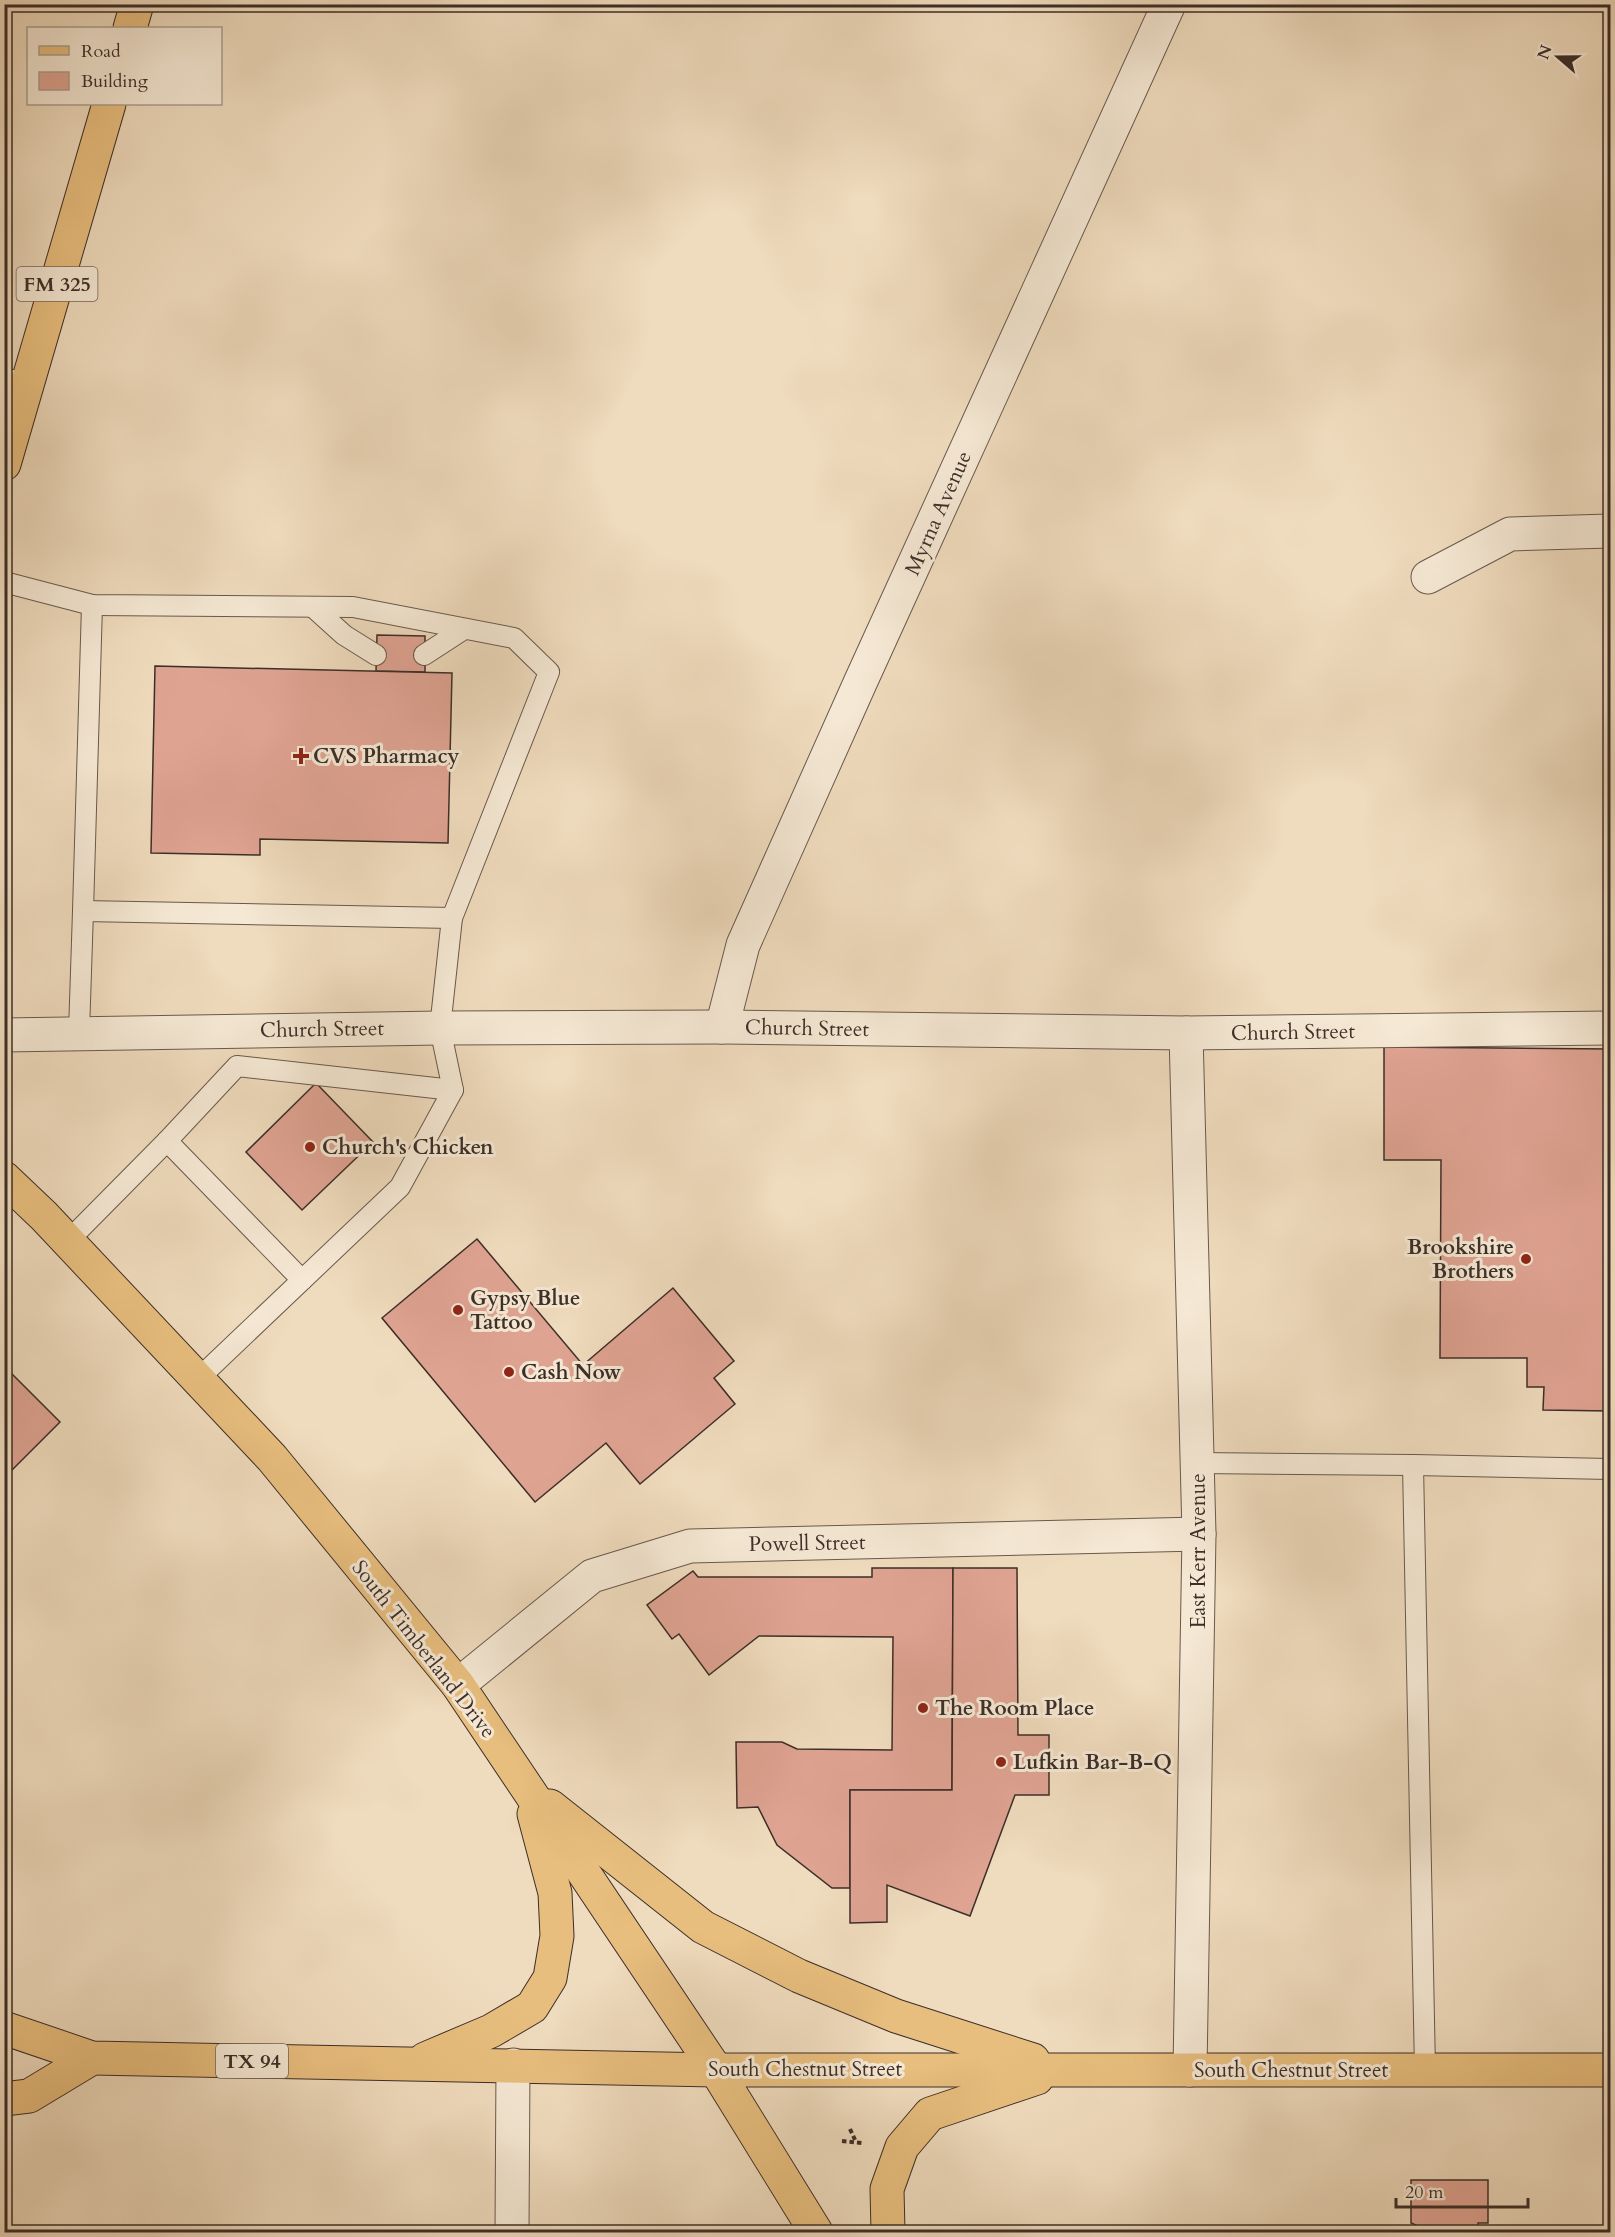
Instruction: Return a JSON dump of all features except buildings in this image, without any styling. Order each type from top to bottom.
[{"type":"main road","points":[[130,27],[137,4]]},
{"type":"main road","name":"FM 325","points":[[4,464],[16,381],[109,105]]},
{"type":"main road","name":"South Timberland Drive","points":[[4,1178],[68,1241],[272,1458],[458,1685],[716,2070],[816,2232]]},
{"type":"main road","points":[[412,2064],[491,2031],[531,2007],[550,1978],[557,1936],[555,1893],[528,1789]]},
{"type":"main road","points":[[528,1789],[703,1927],[800,1976],[896,2016],[1064,2069]]},
{"type":"main road","name":"South Chestnut Street","points":[[4,2028],[92,2058],[716,2070],[1611,2070]]},
{"type":"main road","points":[[4,2099],[29,2097],[92,2058]]},
{"type":"main road","points":[[888,2232],[887,2189],[902,2147],[930,2114],[1064,2069]]},
{"type":"street","name":"Myrna Avenue","points":[[722,1027],[744,945],[1169,4]]},
{"type":"street","points":[[1428,577],[1510,534],[1611,531]]},
{"type":"street","name":"Church Street","points":[[4,1035],[440,1028],[722,1027],[1186,1033],[1611,1028]]},
{"type":"street","name":"East Kerr Avenue","points":[[1186,1033],[1199,1534],[1190,2070]]},
{"type":"street","name":"Powell Street","points":[[458,1685],[592,1576],[690,1546],[1199,1534]]},
{"type":"street","points":[[512,2232],[513,2065]]},
{"type":"lane","points":[[4,582],[92,605],[353,607],[514,638],[549,672],[452,918],[440,1028],[453,1090],[400,1188],[198,1379]]},
{"type":"lane","points":[[79,1032],[92,605]]},
{"type":"lane","points":[[313,608],[344,635],[376,655]]},
{"type":"lane","points":[[424,655],[464,629]]},
{"type":"lane","points":[[83,911],[452,918]]},
{"type":"lane","points":[[68,1241],[237,1066],[453,1090]]},
{"type":"lane","points":[[167,1141],[303,1280]]},
{"type":"lane","points":[[1198,1463],[1413,1464],[1611,1469]]},
{"type":"lane","points":[[1413,1464],[1425,2070]]},
{"type":"path","points":[[850,2129],[856,2142]]},
{"type":"path","points":[[842,2141],[870,2144]]},
{"type":"place","name":"CVS Pharmacy","points":[[301,756]]},
{"type":"place","name":"Church's Chicken","points":[[310,1147]]},
{"type":"place","name":"Brookshire Brothers","points":[[1526,1259]]},
{"type":"place","name":"Gypsy Blue Tattoo","points":[[458,1310]]},
{"type":"place","name":"Cash Now","points":[[509,1372]]},
{"type":"place","name":"The Room Place","points":[[923,1708]]},
{"type":"place","name":"Lufkin Bar-B-Q","points":[[1001,1762]]}]
